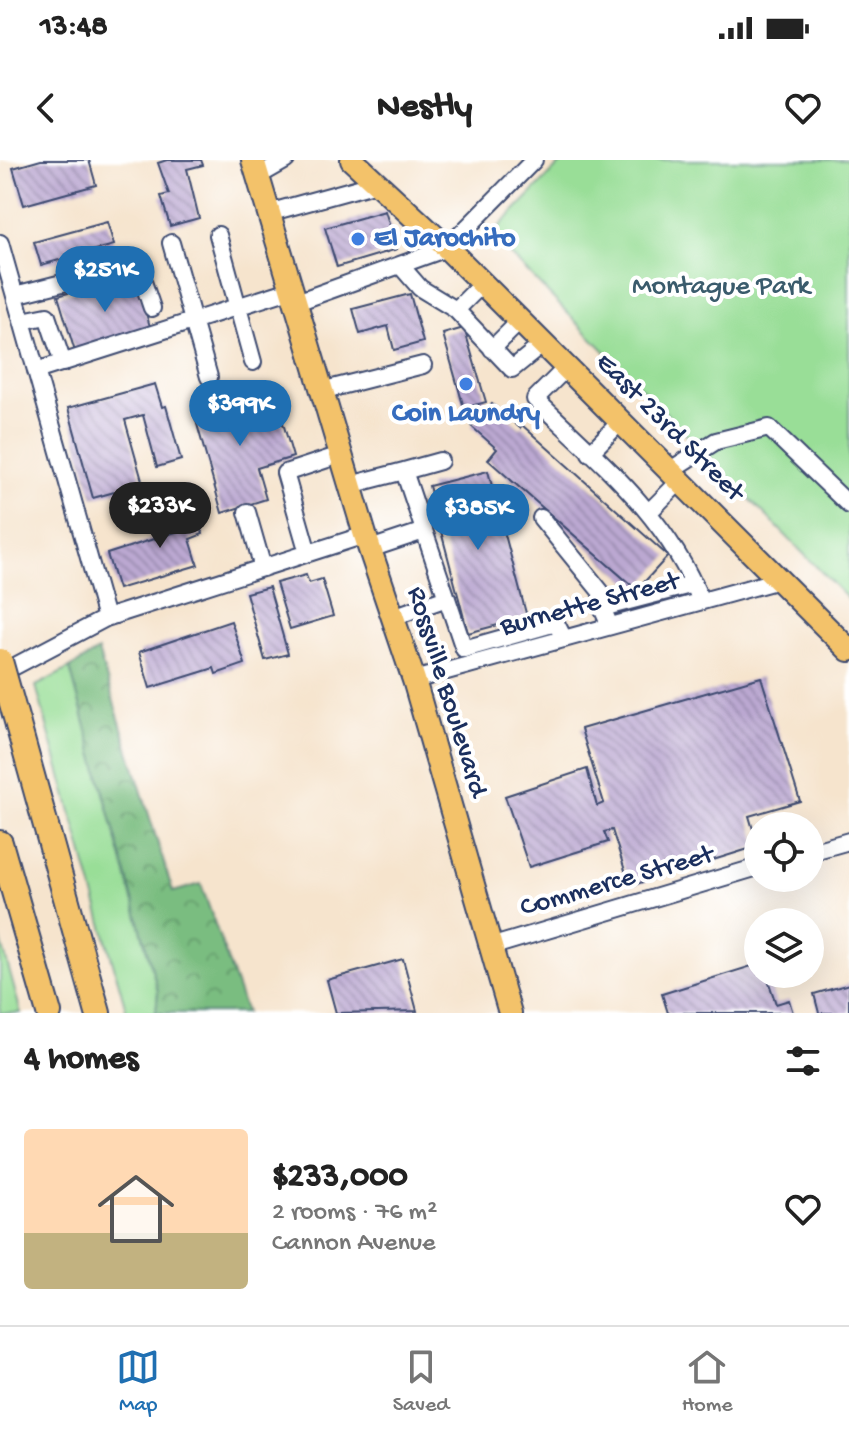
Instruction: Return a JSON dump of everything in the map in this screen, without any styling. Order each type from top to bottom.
[{"type":"highway","points":[[0,661],[98,1013]]},
{"type":"highway","points":[[0,843],[49,1013]]},
{"type":"main road","name":"East 23rd Street","points":[[352,160],[447,248],[849,650]]},
{"type":"main road","name":"East 23rd Street","points":[[370,160],[447,248]]},
{"type":"main road","name":"Rossville Boulevard","points":[[257,167],[340,455],[414,680],[510,1013]]},
{"type":"street","points":[[257,167],[286,160]]},
{"type":"street","points":[[36,371],[239,307],[292,296],[447,248],[514,168],[534,160]]},
{"type":"street","points":[[268,213],[377,183]]},
{"type":"street","points":[[218,235],[253,362]]},
{"type":"street","points":[[0,243],[106,618]]},
{"type":"street","points":[[171,243],[209,377]]},
{"type":"street","points":[[15,295],[137,264],[152,308]]},
{"type":"street","points":[[400,265],[420,288],[456,310],[512,369],[543,344]]},
{"type":"street","points":[[456,310],[482,284]]},
{"type":"street","points":[[22,321],[47,316],[63,363]]},
{"type":"street","points":[[492,349],[520,321]]},
{"type":"street","points":[[321,391],[423,365]]},
{"type":"street","points":[[566,368],[535,399],[650,511],[683,559],[701,601]]},
{"type":"street","points":[[590,453],[620,422]]},
{"type":"street","points":[[650,511],[674,476],[716,441],[769,428],[849,505]]},
{"type":"street","points":[[308,553],[285,473],[340,455]]},
{"type":"street","points":[[350,485],[440,461]]},
{"type":"street","points":[[404,471],[444,599],[467,657]]},
{"type":"street","points":[[247,512],[263,568]]},
{"type":"street","points":[[541,518],[601,592],[602,608],[610,626]]},
{"type":"street","points":[[0,674],[106,618],[308,553],[424,531]]},
{"type":"street","name":"Burnette Street","points":[[414,680],[467,657],[564,639],[779,580]]},
{"type":"street","points":[[602,608],[694,584]]},
{"type":"street","points":[[393,617],[444,599]]},
{"type":"street","points":[[824,848],[849,841]]},
{"type":"street","name":"Commerce Street","points":[[490,947],[744,871]]},
{"type":"green space","name":"Montague Park","points":[[564,160],[849,160],[849,600],[491,235]]},
{"type":"green space","points":[[98,651],[173,892],[201,884],[246,1013],[156,1013],[158,991],[70,668]]},
{"type":"green space","points":[[70,668],[158,991],[156,1013],[127,1013],[36,686]]},
{"type":"green space","points":[[0,937],[2,944],[21,1013],[0,1013]]},
{"type":"building","points":[[41,160],[89,160],[96,185],[24,205],[13,168]]},
{"type":"building","points":[[201,160],[203,165],[187,169],[199,218],[170,226],[161,196],[169,194],[158,163]]},
{"type":"building","points":[[385,211],[397,249],[337,267],[325,228]]},
{"type":"building","points":[[107,222],[114,245],[41,265],[34,242]]},
{"type":"building","points":[[134,274],[152,333],[76,355],[58,296]]},
{"type":"building","points":[[410,294],[423,342],[394,350],[388,326],[360,334],[353,309]]},
{"type":"building","points":[[464,328],[486,402],[464,408],[443,334]]},
{"type":"building","points":[[155,384],[162,407],[166,406],[181,460],[157,467],[143,415],[125,420],[143,484],[93,498],[68,408]]},
{"type":"building","points":[[259,391],[269,427],[283,423],[293,457],[257,468],[266,499],[222,513],[193,410]]},
{"type":"building","points":[[492,404],[520,428],[522,425],[668,556],[637,590],[488,460],[497,449],[471,426]]},
{"type":"building","points":[[488,471],[527,617],[468,633],[429,486]]},
{"type":"building","points":[[188,486],[203,534],[190,539],[198,565],[118,589],[107,554],[185,529],[173,491]]},
{"type":"building","points":[[306,575],[309,583],[322,579],[333,616],[290,629],[276,583]]},
{"type":"building","points":[[269,587],[288,654],[265,660],[246,593]]},
{"type":"building","points":[[231,621],[245,664],[216,674],[214,668],[150,688],[139,652]]},
{"type":"building","points":[[761,677],[800,801],[763,812],[744,812],[744,850],[630,886],[612,830],[604,832],[608,842],[529,867],[505,796],[587,769],[597,806],[604,803],[581,729]]},
{"type":"building","points":[[403,959],[417,1011],[336,1013],[327,980]]},
{"type":"building","points":[[744,968],[744,988],[771,988],[776,1004],[789,1000],[793,1013],[668,1013],[662,994]]},
{"type":"building","points":[[849,984],[849,1013],[819,1013],[814,994]]},
{"type":"place","name":"El Jarochito","points":[[358,239]]},
{"type":"place","name":"Coin Laundry","points":[[466,384]]}]
